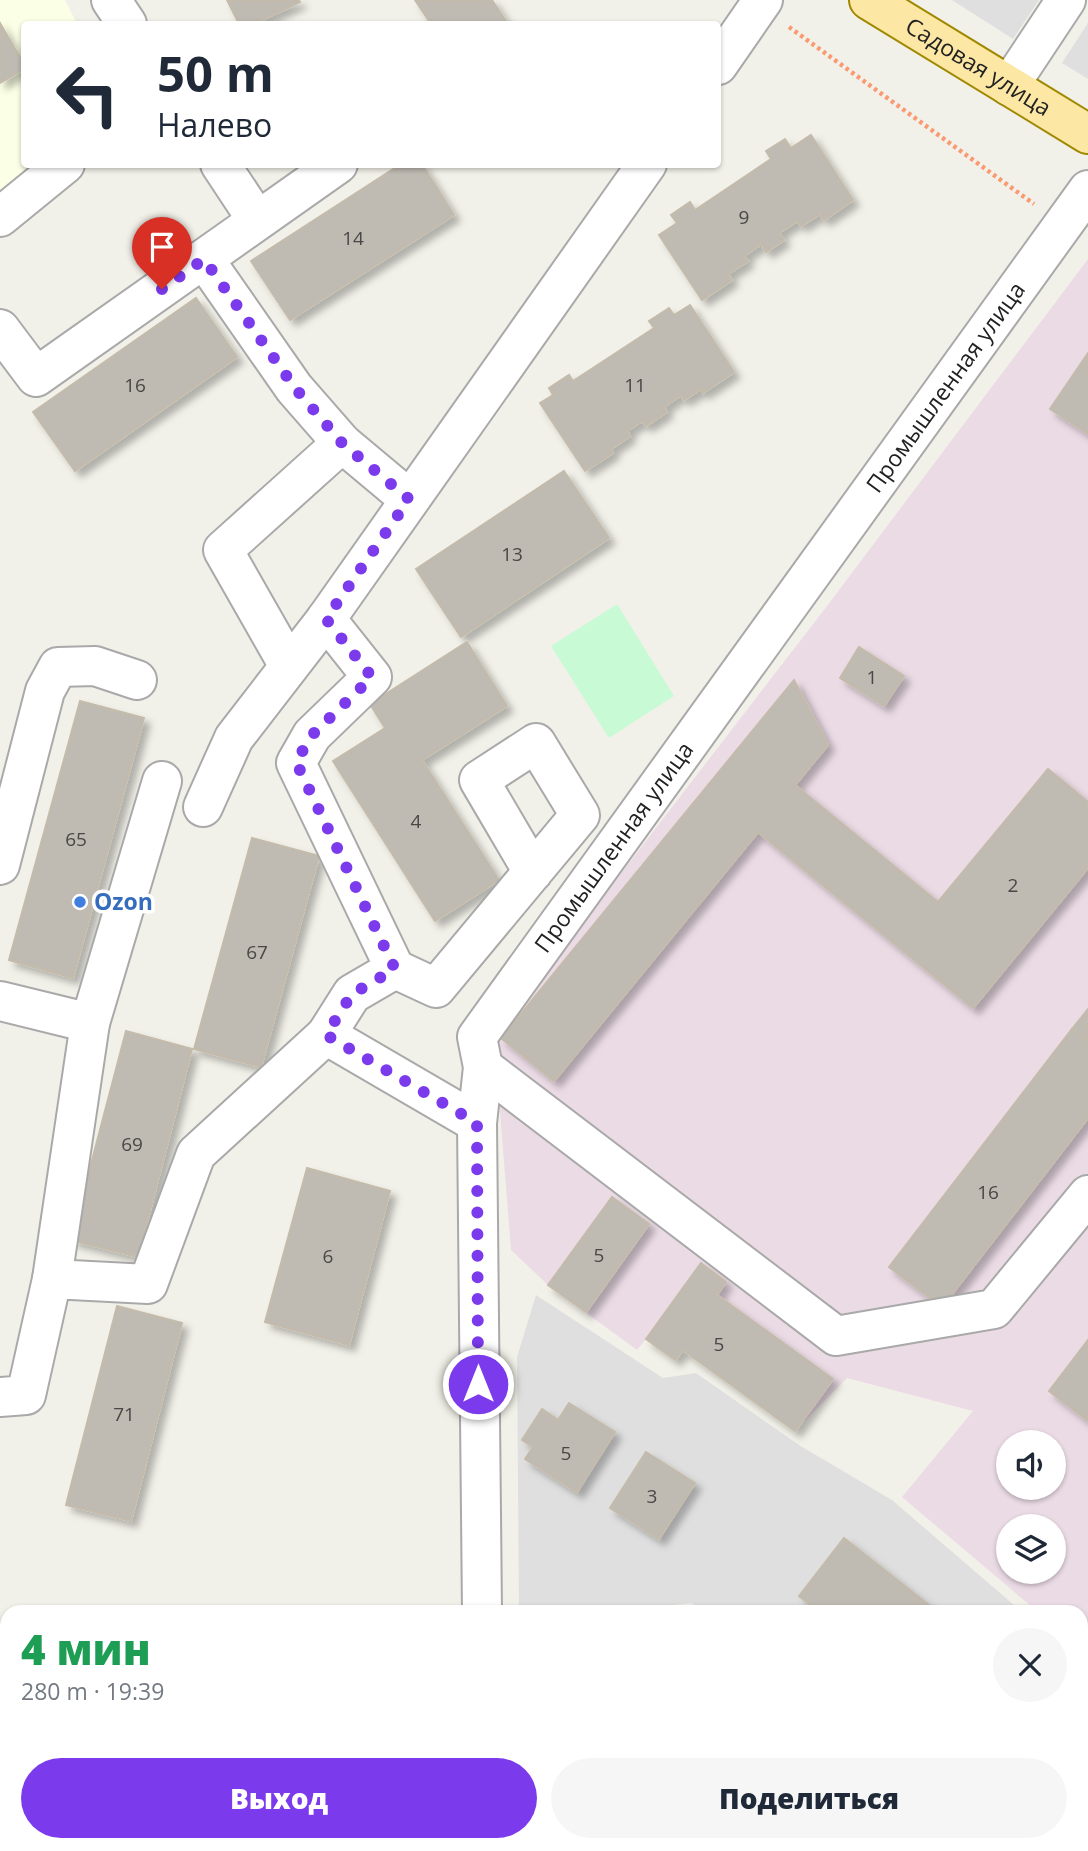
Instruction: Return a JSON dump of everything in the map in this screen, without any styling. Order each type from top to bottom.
[{"type":"main road","name":"Садовая улица","points":[[869,0],[1088,134]]},
{"type":"street","points":[[111,0],[125,21]]},
{"type":"street","points":[[1009,86],[1066,0]]},
{"type":"street","points":[[721,61],[761,3]]},
{"type":"street","points":[[0,217],[60,168]]},
{"type":"street","points":[[223,168],[257,220]]},
{"type":"street","points":[[0,329],[36,377],[332,168]]},
{"type":"street","points":[[203,807],[234,738],[326,619],[644,168]]},
{"type":"street","name":"Промышленная улица","points":[[482,1605],[477,1123],[483,1067],[477,1037],[1088,190]]},
{"type":"street","points":[[204,259],[295,388],[342,443],[409,499]]},
{"type":"street","points":[[289,666],[223,550],[342,443]]},
{"type":"street","points":[[326,619],[372,677],[312,735],[296,762],[395,969],[436,988],[533,872]]},
{"type":"street","points":[[0,865],[45,691],[58,667],[95,666],[137,680]]},
{"type":"street","points":[[0,1397],[26,1395],[52,1279],[90,1023],[162,781]]},
{"type":"street","points":[[52,1279],[148,1284],[196,1154],[326,1035],[352,994],[395,969]]},
{"type":"street","points":[[0,1001],[90,1023]]},
{"type":"street","points":[[326,1035],[477,1123]]},
{"type":"street","points":[[483,1067],[836,1336],[993,1309],[1088,1195]]},
{"type":"path","points":[[761,3],[1064,226]]},
{"type":"shaded area","points":[[0,0],[65,0],[76,21],[21,21],[21,168],[42,168],[0,203]]},
{"type":"shaded area","points":[[952,0],[1039,0],[1013,39]]},
{"type":"shaded area","points":[[1088,23],[1088,79],[1062,63]]},
{"type":"shaded area","points":[[1088,259],[1088,1605],[1030,1605],[1005,1584],[1066,1584],[1066,1514],[996,1514],[996,1576],[902,1497],[973,1411],[847,1378],[795,1431],[683,1350],[675,1360],[646,1339],[637,1350],[548,1285],[511,1250],[495,1048],[498,1033],[827,606]]},
{"type":"shaded area","points":[[536,1295],[663,1378],[696,1373],[799,1445],[892,1500],[1014,1605],[519,1605],[517,1357]]},
{"type":"green space","points":[[617,604],[674,696],[609,738],[551,646]]},
{"type":"building","points":[[227,0],[300,2],[260,21],[238,21]]},
{"type":"building","points":[[415,0],[492,0],[506,21],[429,21]]},
{"type":"building","points":[[0,23],[21,59],[21,71],[0,83]]},
{"type":"building","points":[[811,135],[853,200],[824,220],[820,214],[801,226],[797,221],[779,233],[784,240],[766,252],[761,244],[744,256],[748,261],[728,274],[732,280],[702,300],[659,235],[677,223],[671,215],[690,202],[695,210],[771,159],[766,151],[785,139],[791,148]]},
{"type":"building","points":[[395,168],[425,168],[454,215],[290,320],[251,261]]},
{"type":"building","points":[[196,298],[237,357],[75,471],[33,412]]},
{"type":"building","points":[[690,305],[734,372],[703,393],[701,389],[684,400],[681,395],[664,407],[667,412],[646,426],[642,421],[627,431],[630,436],[611,449],[613,453],[585,471],[540,403],[553,395],[549,388],[569,375],[573,381],[654,328],[649,321],[669,308],[674,315]]},
{"type":"building","points":[[1088,353],[1088,434],[1050,409]]},
{"type":"building","points":[[564,471],[609,538],[461,637],[416,569]]},
{"type":"building","points":[[467,642],[507,706],[422,760],[499,880],[435,921],[333,761],[385,728],[370,704]]},
{"type":"building","points":[[859,647],[904,676],[884,706],[840,678]]},
{"type":"building","points":[[794,680],[828,745],[795,785],[938,902],[1048,769],[1088,802],[1088,868],[973,1008],[758,832],[554,1081],[501,1038]]},
{"type":"building","points":[[80,701],[144,718],[73,978],[9,960]]},
{"type":"building","points":[[252,838],[319,856],[261,1067],[194,1049]]},
{"type":"building","points":[[1088,1009],[1088,1041],[1072,1029]]},
{"type":"building","points":[[1072,1029],[1088,1041],[1088,1118],[942,1307],[889,1267]]},
{"type":"building","points":[[126,1031],[192,1049],[138,1257],[71,1240]]},
{"type":"building","points":[[307,1168],[390,1191],[349,1345],[265,1322]]},
{"type":"building","points":[[612,1197],[649,1224],[586,1312],[548,1285]]},
{"type":"building","points":[[701,1263],[726,1282],[717,1295],[833,1379],[795,1431],[683,1350],[675,1360],[646,1339]]},
{"type":"building","points":[[117,1306],[182,1323],[131,1521],[66,1505]]},
{"type":"building","points":[[1088,1340],[1088,1421],[1049,1391]]},
{"type":"building","points":[[569,1403],[615,1432],[577,1492],[525,1459],[533,1447],[522,1440],[542,1409],[558,1420]]},
{"type":"building","points":[[646,1452],[695,1483],[659,1539],[610,1508]]},
{"type":"building","points":[[844,1538],[929,1605],[810,1605],[799,1596]]},
{"type":"place","name":"Ozon","points":[[80,902]]},
{"type":"route","points":[[162,289],[204,259],[295,388],[342,443],[409,499],[326,619],[372,677],[312,735],[296,762],[395,969],[352,994],[326,1035],[477,1123],[478,1384]]}]
